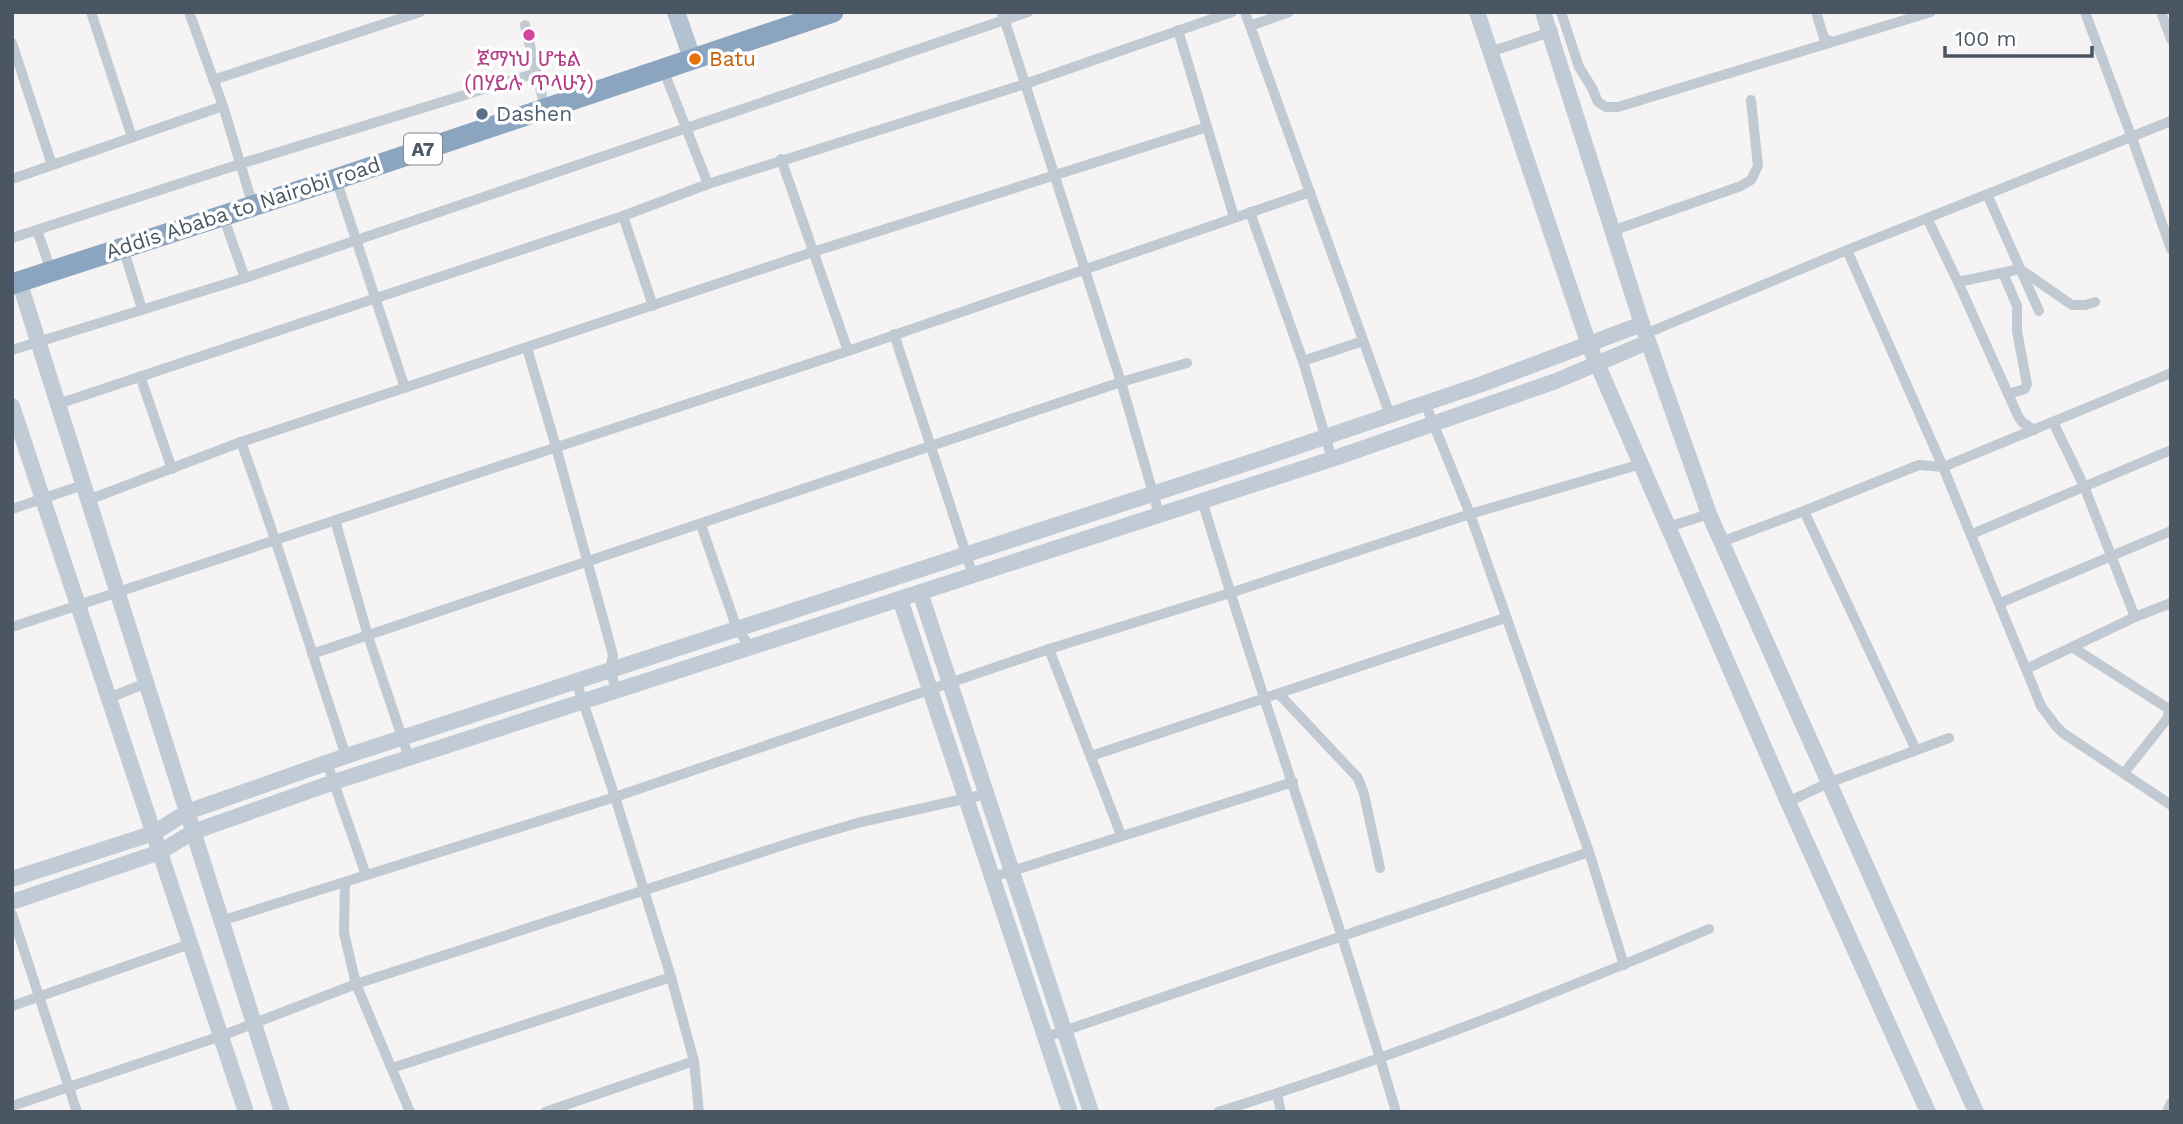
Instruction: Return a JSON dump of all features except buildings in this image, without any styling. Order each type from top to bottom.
[{"type":"highway","name":"Addis Ababa to Nairobi road","points":[[16,283],[833,12]]},
{"type":"main road","points":[[676,12],[692,58]]},
{"type":"street","points":[[92,12],[132,137]]},
{"type":"street","points":[[189,12],[223,106],[253,206]]},
{"type":"street","points":[[213,80],[420,12]]},
{"type":"street","points":[[12,350],[245,278],[1004,16],[1028,12]]},
{"type":"street","points":[[58,404],[623,216],[781,159],[1025,84],[1232,12]]},
{"type":"street","points":[[1245,12],[1390,415]]},
{"type":"street","points":[[1250,26],[1289,12]]},
{"type":"street","points":[[1477,12],[1589,345],[1788,802],[1928,1112]]},
{"type":"street","points":[[1543,12],[1645,334],[1709,514],[1976,1112]]},
{"type":"street","points":[[1816,12],[1824,38],[1830,41]]},
{"type":"street","points":[[1562,18],[1579,67],[1598,102],[1606,107],[1618,107],[1931,12]]},
{"type":"street","points":[[2085,12],[2171,249]]},
{"type":"street","points":[[2161,12],[2171,39]]},
{"type":"street","points":[[1004,16],[1121,383],[1159,514]]},
{"type":"street","points":[[1490,52],[1550,33],[1562,18]]},
{"type":"street","points":[[525,25],[545,108]]},
{"type":"street","points":[[1178,30],[1234,217]]},
{"type":"street","points":[[12,43],[52,165]]},
{"type":"street","points":[[663,69],[708,184]]},
{"type":"street","points":[[12,237],[536,73]]},
{"type":"street","points":[[1612,232],[1741,186],[1751,180],[1758,166],[1751,100]]},
{"type":"street","points":[[12,179],[223,106]]},
{"type":"street","points":[[12,902],[160,852],[193,832],[334,782],[1332,459],[1556,381],[1597,364],[1645,334],[2171,121]]},
{"type":"street","points":[[12,509],[43,498],[86,492],[172,468],[241,442],[813,252],[1207,127]]},
{"type":"street","points":[[781,159],[848,351]]},
{"type":"street","points":[[335,179],[405,388]]},
{"type":"street","points":[[12,627],[848,351],[1310,192]]},
{"type":"street","points":[[1987,194],[2039,311]]},
{"type":"street","points":[[1250,212],[1303,360],[1332,459]]},
{"type":"street","points":[[223,216],[245,278]]},
{"type":"street","points":[[623,216],[653,306]]},
{"type":"street","points":[[1927,218],[2022,422],[2034,430]]},
{"type":"street","points":[[37,230],[51,271]]},
{"type":"street","points":[[123,248],[142,309]]},
{"type":"street","points":[[1847,250],[1972,534],[2040,706],[2056,726],[2171,805]]},
{"type":"street","points":[[1958,282],[2020,269],[2071,304],[2085,305],[2095,302]]},
{"type":"street","points":[[2003,272],[2017,306],[2017,335],[2027,384],[2025,389],[2008,394]]},
{"type":"street","points":[[16,283],[58,404],[282,1112]]},
{"type":"street","points":[[894,334],[973,575]]},
{"type":"street","points":[[12,879],[154,833],[187,812],[346,756],[576,681],[616,664],[674,650],[1262,458],[1589,345],[1645,334]]},
{"type":"street","points":[[1303,360],[1363,341]]},
{"type":"street","points":[[527,348],[616,664],[616,690]]},
{"type":"street","points":[[1549,359],[1556,381]]},
{"type":"street","points":[[312,654],[1187,363]]},
{"type":"street","points":[[1721,541],[1919,465],[1943,467],[2171,373]]},
{"type":"street","points":[[140,376],[172,468]]},
{"type":"street","points":[[1482,384],[1489,405]]},
{"type":"street","points":[[1425,403],[1470,514],[1589,852],[1624,965]]},
{"type":"street","points":[[12,406],[246,1112]]},
{"type":"street","points":[[2053,422],[2084,486],[2135,617]]},
{"type":"street","points":[[241,442],[276,539],[346,756]]},
{"type":"street","points":[[1972,534],[2171,450]]},
{"type":"street","points":[[1262,458],[1269,479]]},
{"type":"street","points":[[221,921],[615,797],[1049,649],[1470,514],[1641,464]]},
{"type":"street","points":[[1176,486],[1183,506]]},
{"type":"street","points":[[1202,500],[1396,1112]]},
{"type":"street","points":[[1804,511],[1916,750]]},
{"type":"street","points":[[1668,527],[1709,514]]},
{"type":"street","points":[[335,520],[368,636],[409,758]]},
{"type":"street","points":[[1064,522],[1071,543]]},
{"type":"street","points":[[701,525],[737,629],[750,646]]},
{"type":"street","points":[[2000,603],[2171,531]]},
{"type":"street","points":[[920,592],[1091,1112]]},
{"type":"street","points":[[830,598],[837,618]]},
{"type":"street","points":[[901,599],[1070,1112]]},
{"type":"street","points":[[2025,669],[2171,603]]},
{"type":"street","points":[[1091,756],[1505,618]]},
{"type":"street","points":[[2072,648],[2169,709],[2167,719],[2124,773]]},
{"type":"street","points":[[1049,649],[1121,835]]},
{"type":"street","points":[[674,650],[681,670]]},
{"type":"street","points":[[616,664],[632,684]]},
{"type":"street","points":[[576,681],[671,977],[694,1061],[699,1112]]},
{"type":"street","points":[[109,698],[146,684]]},
{"type":"street","points":[[1279,694],[1358,778],[1380,869]]},
{"type":"street","points":[[487,711],[493,732]]},
{"type":"street","points":[[1788,802],[1828,783],[1949,738]]},
{"type":"street","points":[[953,756],[972,750]]},
{"type":"street","points":[[327,763],[366,875]]},
{"type":"street","points":[[273,782],[281,801]]},
{"type":"street","points":[[993,877],[1293,782]]},
{"type":"street","points":[[12,1106],[221,1036],[356,984],[829,831],[986,794]]},
{"type":"street","points":[[1046,1037],[1589,852]]},
{"type":"street","points":[[345,883],[344,933],[356,984],[411,1112]]},
{"type":"street","points":[[12,914],[77,1112]]},
{"type":"street","points":[[1218,1112],[1381,1058],[1624,965],[1709,929]]},
{"type":"street","points":[[12,1006],[190,944]]},
{"type":"street","points":[[392,1068],[671,977]]},
{"type":"street","points":[[545,1112],[694,1061]]},
{"type":"street","points":[[1277,1094],[1281,1112]]},
{"type":"street","points":[[2167,1112],[2171,1103]]},
{"type":"place","name":"ጀማነህ ሆቴል (በሃይሉ ጥላሁን)","points":[[529,35]]},
{"type":"place","name":"Batu","points":[[695,59]]},
{"type":"place","name":"Dashen","points":[[482,114]]}]
